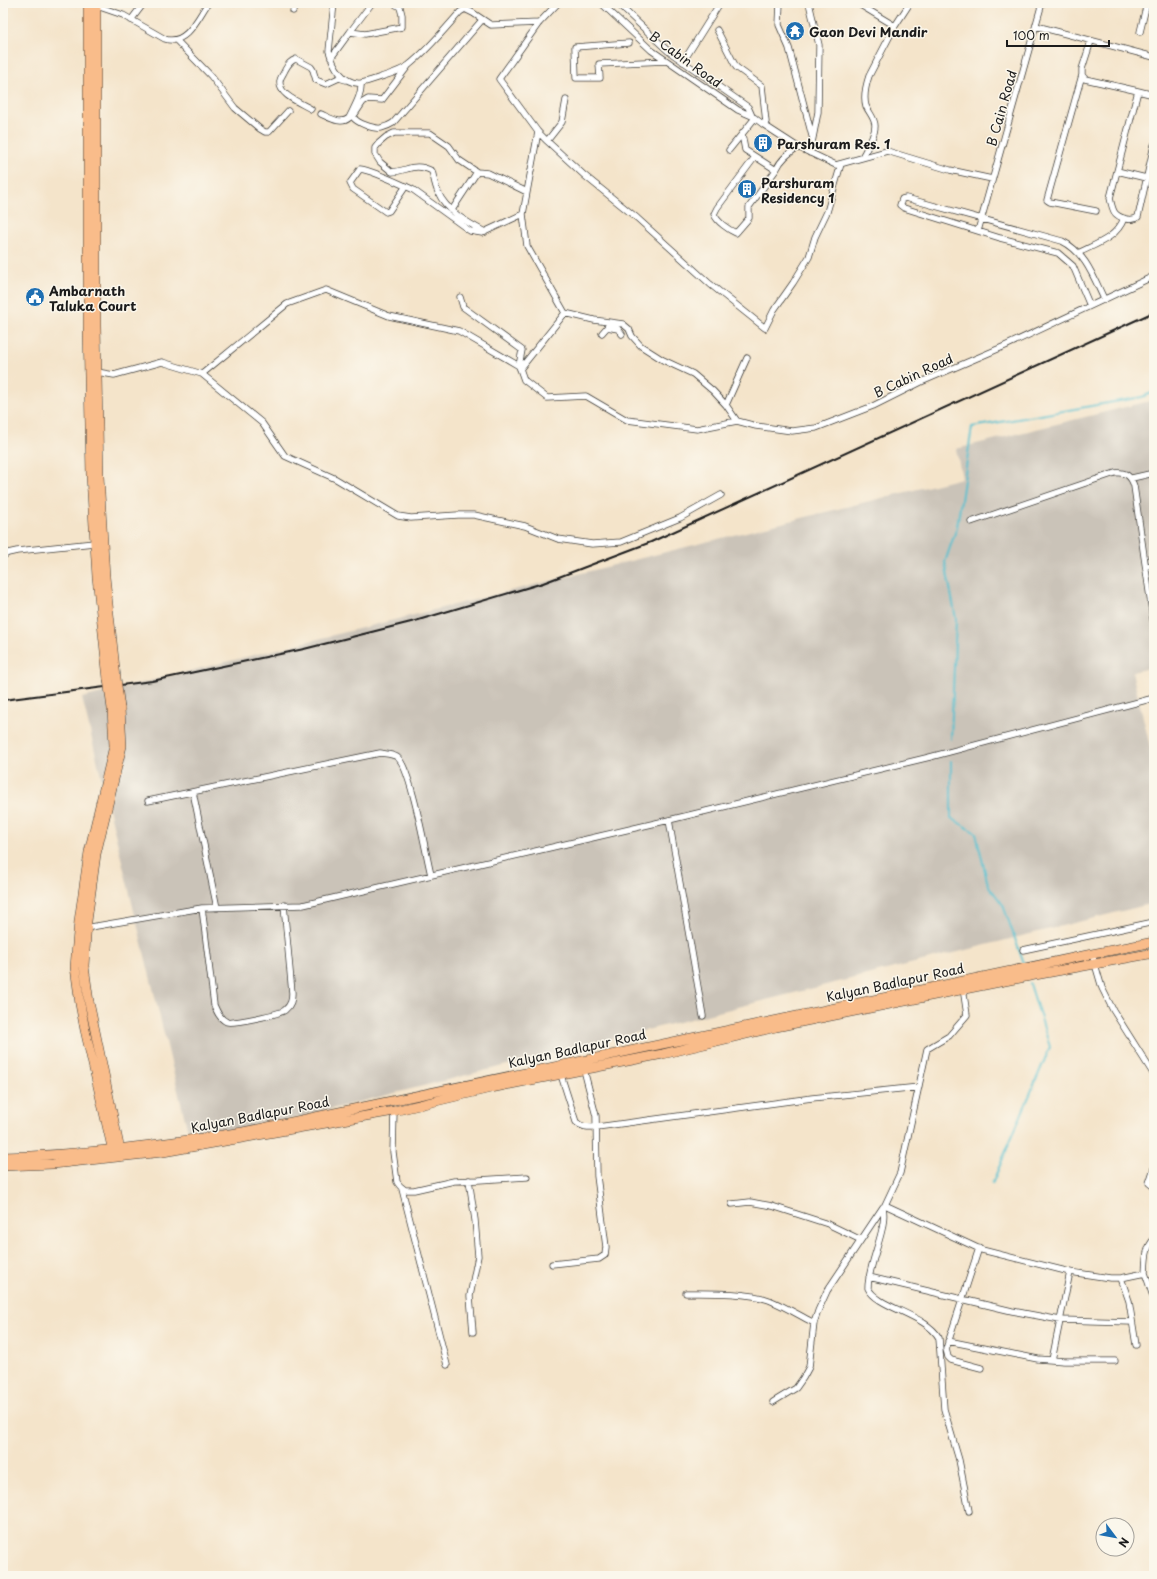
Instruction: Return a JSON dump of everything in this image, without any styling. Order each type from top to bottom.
[{"type":"main road","points":[[92,4],[93,372],[91,476],[94,543],[116,709],[122,733],[122,752],[96,854],[82,928],[88,1002],[117,1153]]},
{"type":"main road","points":[[93,372],[101,526],[112,678]]},
{"type":"main road","name":"Kalyan Badlapur Road","points":[[354,1114],[394,1111],[560,1070],[636,1049],[962,986],[1034,971],[1092,954],[1154,942]]},
{"type":"main road","name":"Kalyan Badlapur Road","points":[[1034,971],[1094,964],[1154,953]]},
{"type":"main road","name":"Kalyan Badlapur Road","points":[[3,1166],[53,1164],[354,1114],[560,1070],[584,1070],[639,1059],[821,1014]]},
{"type":"main road","points":[[636,1049],[639,1059]]},
{"type":"main road","name":"Kalyan Badlapur Road","points":[[3,1157],[117,1153]]},
{"type":"street","points":[[131,20],[144,3]]},
{"type":"street","points":[[92,4],[123,15],[164,39],[171,41],[183,36],[194,24],[208,3]]},
{"type":"street","points":[[292,10],[295,3]]},
{"type":"street","points":[[334,3],[329,43],[331,58],[346,80]]},
{"type":"street","points":[[331,58],[372,3]]},
{"type":"street","points":[[558,3],[538,23],[499,79],[538,132],[547,141],[585,176],[637,218],[710,284],[765,328],[774,310],[793,284],[809,257],[815,237],[827,212],[838,165],[887,151],[950,170],[992,179]]},
{"type":"street","name":"B Cabin Road","points":[[601,3],[666,62],[738,110],[754,117],[798,147],[838,165]]},
{"type":"street","points":[[617,3],[668,51],[748,107],[754,117],[729,150]]},
{"type":"street","points":[[683,62],[720,3]]},
{"type":"street","points":[[780,3],[779,24],[789,48],[813,139]]},
{"type":"street","points":[[809,3],[819,45],[818,112],[810,152]]},
{"type":"street","points":[[857,3],[896,26]]},
{"type":"street","points":[[862,157],[874,133],[875,126],[874,120],[866,106],[866,84],[896,26],[910,3]]},
{"type":"street","name":"B Cain Road","points":[[978,231],[1042,3]]},
{"type":"street","points":[[1140,32],[1146,3]]},
{"type":"street","points":[[350,32],[364,34],[402,26],[400,7],[396,4]]},
{"type":"street","points":[[482,20],[394,123],[380,128],[374,128],[355,120],[353,117],[362,102],[368,100],[382,100],[408,66],[424,52],[460,12],[465,9],[495,26],[538,23]]},
{"type":"street","points":[[1036,26],[1154,57]]},
{"type":"street","points":[[717,30],[736,67],[762,86],[766,122],[764,125]]},
{"type":"street","points":[[176,40],[211,76],[235,108],[260,129],[265,132],[269,132],[288,111]]},
{"type":"street","points":[[1091,41],[1082,69],[1082,76],[1047,200],[1050,202],[1096,211]]},
{"type":"street","points":[[629,43],[575,47],[576,78],[600,78],[600,64],[666,62]]},
{"type":"street","points":[[311,109],[286,94],[281,87],[280,80],[292,60],[296,59],[311,67],[316,80],[326,84],[339,78],[352,83],[361,83],[394,73],[408,66]]},
{"type":"street","points":[[1082,76],[1085,79],[1154,94]]},
{"type":"street","points":[[321,114],[338,121],[349,118],[360,95],[362,89],[361,83]]},
{"type":"street","points":[[1138,91],[1110,198],[1112,210],[1117,216],[1135,220],[1138,217],[1154,145]]},
{"type":"street","points":[[547,141],[562,122],[566,100]]},
{"type":"street","points":[[460,297],[463,308],[522,350],[520,368],[524,380],[547,398],[586,396],[627,420],[697,429],[737,421],[726,405],[713,391],[693,374],[663,360],[641,346],[632,336],[629,329],[623,324],[594,320],[565,313],[527,246],[523,214],[538,132]]},
{"type":"street","points":[[484,232],[459,218],[452,210],[438,193],[432,171],[416,166],[392,172],[380,162],[375,154],[376,148],[386,137],[394,133],[430,133],[449,146],[459,160],[477,172],[488,173],[527,192]]},
{"type":"street","points":[[742,134],[744,148],[776,170]]},
{"type":"street","points":[[756,157],[714,214],[716,219],[736,233],[749,218],[749,207],[776,170],[779,163],[785,156],[798,147]]},
{"type":"street","points":[[406,186],[389,211],[386,212],[350,186],[352,180],[360,169],[406,186],[470,231],[484,232],[523,214]]},
{"type":"street","points":[[1117,171],[1146,178]]},
{"type":"street","points":[[452,210],[477,172]]},
{"type":"street","points":[[1090,306],[1073,266],[1058,252],[978,231],[904,208],[900,205],[902,199],[906,198],[1068,243],[1078,253],[1091,272],[1104,299]]},
{"type":"street","points":[[1078,253],[1115,233],[1124,218]]},
{"type":"street","name":"B Cabin Road","points":[[737,421],[756,426],[792,431],[816,428],[873,406],[921,382],[1005,346],[1154,276]]},
{"type":"street","points":[[202,374],[287,304],[326,290],[390,316],[459,331],[520,368]]},
{"type":"street","points":[[520,368],[565,313]]},
{"type":"street","points":[[602,333],[612,322]]},
{"type":"street","points":[[607,328],[618,330],[622,334]]},
{"type":"street","points":[[726,405],[747,358]]},
{"type":"street","points":[[93,372],[114,375],[162,362],[202,374],[262,423],[285,456],[336,479],[398,516],[412,518],[458,515],[474,516],[525,526],[558,539],[592,544],[621,542],[680,518],[721,495]]},
{"type":"street","points":[[970,522],[1115,472],[1128,474],[1132,478],[1154,626]]},
{"type":"street","points":[[1132,478],[1154,473]]},
{"type":"street","points":[[3,556],[16,551],[94,543]]},
{"type":"street","points":[[1146,566],[1154,565]]},
{"type":"street","points":[[82,928],[202,908],[303,905],[669,820],[930,757],[1154,698]]},
{"type":"street","points":[[148,801],[380,753],[389,754],[398,758],[403,764],[409,780],[431,875]]},
{"type":"street","points":[[193,792],[217,908]]},
{"type":"street","points":[[669,820],[703,1016]]},
{"type":"street","points":[[202,908],[214,1005],[222,1019],[232,1023],[276,1013],[285,1010],[290,1005],[292,993],[284,905]]},
{"type":"street","points":[[1023,950],[1154,922]]},
{"type":"street","points":[[1092,954],[1102,988],[1113,1010],[1154,1074]]},
{"type":"street","points":[[773,1402],[796,1388],[803,1378],[809,1367],[814,1323],[827,1291],[884,1206],[900,1173],[927,1049],[949,1036],[967,1015],[962,986]]},
{"type":"street","points":[[560,1070],[576,1122],[582,1126],[597,1127],[812,1098],[919,1088]]},
{"type":"street","points":[[552,1264],[599,1259],[606,1253],[596,1176],[597,1127],[594,1102],[584,1070]]},
{"type":"street","points":[[394,1111],[393,1152],[397,1182],[402,1189],[447,1365]]},
{"type":"street","points":[[1154,1168],[1149,1183],[1154,1187]]},
{"type":"street","points":[[402,1189],[414,1190],[448,1182],[527,1177]]},
{"type":"street","points":[[469,1180],[476,1220],[478,1256],[470,1296],[473,1332]]},
{"type":"street","points":[[732,1204],[750,1202],[772,1206],[828,1224],[861,1240]]},
{"type":"street","points":[[884,1206],[979,1248],[1070,1272],[1121,1278],[1145,1273]]},
{"type":"street","points":[[884,1206],[884,1220],[869,1277],[868,1288],[879,1299],[928,1326],[939,1338],[944,1409],[959,1460],[968,1511]]},
{"type":"street","points":[[1154,1239],[1146,1253],[1145,1273],[1154,1300]]},
{"type":"street","points":[[979,1248],[946,1349],[948,1357],[958,1362],[981,1368]]},
{"type":"street","points":[[1052,1360],[1070,1272]]},
{"type":"street","points":[[869,1277],[1012,1311],[1060,1320],[1132,1322]]},
{"type":"street","points":[[1121,1278],[1128,1301],[1136,1345]]},
{"type":"street","points":[[686,1293],[718,1293],[756,1297],[769,1300],[814,1323]]},
{"type":"street","points":[[948,1341],[1052,1360],[1115,1361]]},
{"type":"shaded area","points":[[1154,400],[1154,667],[1132,672],[1154,763],[1154,903],[191,1144],[82,698],[962,478],[956,449]]},
{"type":"waterway","points":[[951,739],[956,619],[945,562],[957,527],[972,427],[1142,397],[1154,392]]},
{"type":"waterway","points":[[951,761],[951,818],[976,833],[988,885],[1003,905],[1024,964]]},
{"type":"waterway","points":[[992,1184],[1050,1047],[1030,984]]},
{"type":"railway","points":[[3,700],[152,681],[304,649],[415,621],[543,583],[651,542],[1154,312]]},
{"type":"place","name":"Gaon Devi Mandir","points":[[795,31]]},
{"type":"place","name":"Parshuram Res. 1","points":[[763,143]]},
{"type":"place","name":"Parshuram Residency 1","points":[[747,189]]},
{"type":"place","name":"Ambarnath Taluka Court","points":[[35,297]]}]
